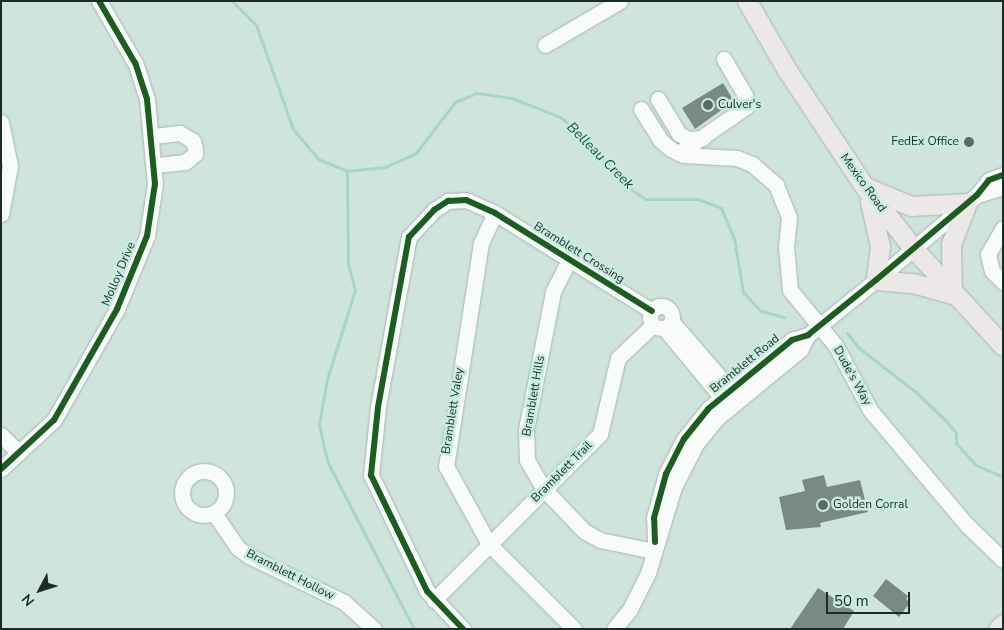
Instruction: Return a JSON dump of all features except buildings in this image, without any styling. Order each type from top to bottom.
[{"type":"main road","name":"Mexico Road","points":[[747,1],[804,99],[864,186],[952,294],[1003,346]]},
{"type":"main road","points":[[864,186],[911,206],[972,199]]},
{"type":"main road","points":[[864,186],[878,224],[880,246],[876,280],[913,282],[952,294],[951,244],[972,199]]},
{"type":"main road","points":[[998,629],[1003,624]]},
{"type":"street","name":"Molloy Drive","points":[[1,469],[54,420],[134,273],[146,236],[155,165],[152,136],[135,63],[99,1]]},
{"type":"street","points":[[545,45],[620,1]]},
{"type":"street","points":[[640,110],[660,140],[679,153],[742,111],[748,102],[724,59]]},
{"type":"street","points":[[658,99],[679,134],[688,139],[703,138]]},
{"type":"street","points":[[1,122],[10,166],[1,214]]},
{"type":"street","points":[[152,136],[180,133],[193,140],[195,148],[195,154],[185,162],[155,165]]},
{"type":"street","name":"Dude's Way","points":[[679,153],[736,158],[752,164],[776,185],[789,218],[786,253],[790,290],[813,330],[836,346],[870,410],[1000,558],[1003,574]]},
{"type":"street","name":"Bramblett Road","points":[[614,629],[640,592],[654,546],[666,523],[674,487],[686,461],[704,432],[730,398],[800,350],[813,330],[972,199],[989,180],[1003,175]]},
{"type":"street","points":[[972,199],[1003,187]]},
{"type":"street","name":"Bramblett Crossing","points":[[463,629],[434,600],[374,485],[370,462],[378,407],[409,237],[434,210],[448,201],[466,200],[495,213],[660,322],[730,398]]},
{"type":"street","name":"Bramblett Valey","points":[[495,213],[481,243],[445,454],[450,475],[489,544],[574,629]]},
{"type":"street","points":[[1003,228],[988,254],[992,271],[1003,282]]},
{"type":"street","name":"Bramblett Hills","points":[[568,262],[553,292],[526,438],[527,460],[544,490],[592,537],[654,546]]},
{"type":"street","name":"Bramblett Trail","points":[[434,600],[600,434],[618,358],[660,322]]},
{"type":"street","points":[[1,435],[19,453]]},
{"type":"street","name":"Bramblett Hollow","points":[[214,513],[234,542],[249,556],[344,602],[374,629]]},
{"type":"waterway","name":"Belleau Creek","points":[[232,1],[256,25],[293,129],[318,159],[347,171],[385,167],[416,153],[455,102],[476,93],[512,98],[560,117],[588,140],[626,186],[645,199],[698,199],[721,208],[734,238],[743,292],[761,311],[784,317]]},
{"type":"waterway","points":[[347,171],[348,264],[355,290],[327,379],[319,425],[328,463],[414,629]]},
{"type":"waterway","name":"Belleau Creek","points":[[847,333],[859,348],[916,392],[946,421],[956,433],[956,443],[976,465],[1003,477]]},
{"type":"cycle path","points":[[1,469],[54,420],[117,309],[147,236],[155,184],[147,99],[135,63],[99,1]]},
{"type":"cycle path","points":[[655,542],[654,518],[666,474],[684,439],[708,409],[792,340],[808,335],[876,280],[977,195],[989,180],[1003,175]]},
{"type":"cycle path","points":[[463,629],[427,591],[371,475],[378,407],[409,237],[434,210],[448,201],[466,200],[495,213],[652,311]]},
{"type":"place","name":"Culver's","points":[[708,105]]},
{"type":"place","name":"FedEx Office","points":[[969,142]]},
{"type":"place","name":"Golden Corral","points":[[823,505]]}]
